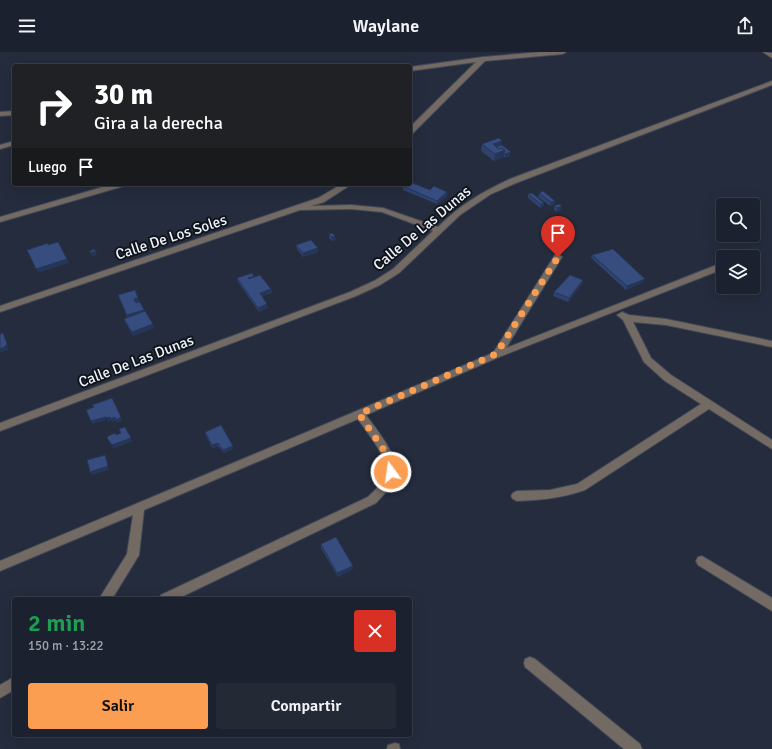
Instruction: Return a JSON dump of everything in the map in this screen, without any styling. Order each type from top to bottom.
[{"type":"street","points":[[412,69],[483,59],[563,52]]},
{"type":"street","points":[[766,52],[772,56]]},
{"type":"street","points":[[412,129],[483,59]]},
{"type":"street","name":"Calle De Las Dunas","points":[[0,427],[353,294],[396,272],[439,230],[473,202],[488,192],[513,181],[772,83]]},
{"type":"street","points":[[0,114],[12,113]]},
{"type":"street","points":[[0,147],[12,144]]},
{"type":"street","points":[[0,220],[114,186]]},
{"type":"street","name":"Calle De Los Soles","points":[[0,309],[182,249],[293,210],[321,200],[345,186]]},
{"type":"street","points":[[293,210],[350,207],[383,210],[439,230]]},
{"type":"street","points":[[496,354],[558,257]]},
{"type":"street","points":[[0,566],[359,414],[496,354],[716,268]]},
{"type":"street","points":[[614,309],[627,318],[666,322],[772,344]]},
{"type":"street","points":[[627,318],[637,341],[648,360],[668,378],[772,445]]},
{"type":"street","points":[[517,496],[556,494],[582,488],[708,405]]},
{"type":"street","points":[[169,597],[365,503],[376,496],[384,488],[391,472],[388,456],[359,414]]},
{"type":"street","points":[[106,597],[132,555],[136,540],[139,507]]},
{"type":"street","points":[[702,561],[772,605]]},
{"type":"street","points":[[530,663],[635,749]]},
{"type":"street","points":[[0,692],[12,684]]},
{"type":"building","points":[[499,138],[502,141],[493,144],[499,149],[502,148],[505,150],[495,154],[482,144]]},
{"type":"building","points":[[502,145],[511,152],[505,154],[505,150],[496,147]]},
{"type":"building","points":[[412,183],[430,190],[434,186],[447,192],[437,201],[403,186],[412,186]]},
{"type":"building","points":[[543,191],[555,201],[551,202],[539,193]]},
{"type":"building","points":[[532,193],[544,203],[541,204],[528,194]]},
{"type":"building","points":[[559,204],[562,206],[557,208],[554,206]]},
{"type":"building","points":[[332,233],[335,236],[332,237],[329,234]]},
{"type":"building","points":[[311,240],[318,248],[303,253],[296,245]]},
{"type":"building","points":[[58,242],[67,259],[36,269],[27,250],[48,243],[48,245]]},
{"type":"building","points":[[94,249],[96,251],[91,253],[89,252]]},
{"type":"building","points":[[613,249],[645,279],[627,286],[592,255]]},
{"type":"building","points":[[252,273],[254,276],[248,278],[249,279],[260,275],[271,289],[260,293],[267,304],[258,308],[237,278]]},
{"type":"building","points":[[570,275],[583,280],[569,298],[554,292]]},
{"type":"building","points":[[135,290],[138,298],[134,299],[136,303],[140,302],[144,310],[127,315],[118,295]]},
{"type":"building","points":[[145,311],[153,324],[132,332],[124,319]]},
{"type":"building","points":[[3,333],[7,344],[0,349],[0,334]]},
{"type":"building","points":[[112,398],[121,417],[116,420],[115,417],[111,419],[110,417],[106,417],[91,421],[86,410],[94,407],[92,405]]},
{"type":"building","points":[[221,425],[233,446],[223,450],[218,443],[212,445],[205,432]]},
{"type":"building","points":[[125,427],[131,438],[112,445],[107,438],[108,436],[115,433],[116,435],[121,433],[119,429]]},
{"type":"building","points":[[105,455],[108,466],[90,472],[87,460]]},
{"type":"building","points":[[336,537],[353,566],[337,573],[321,544]]},
{"type":"route","points":[[391,472],[388,456],[359,414],[496,354],[558,257]]}]
